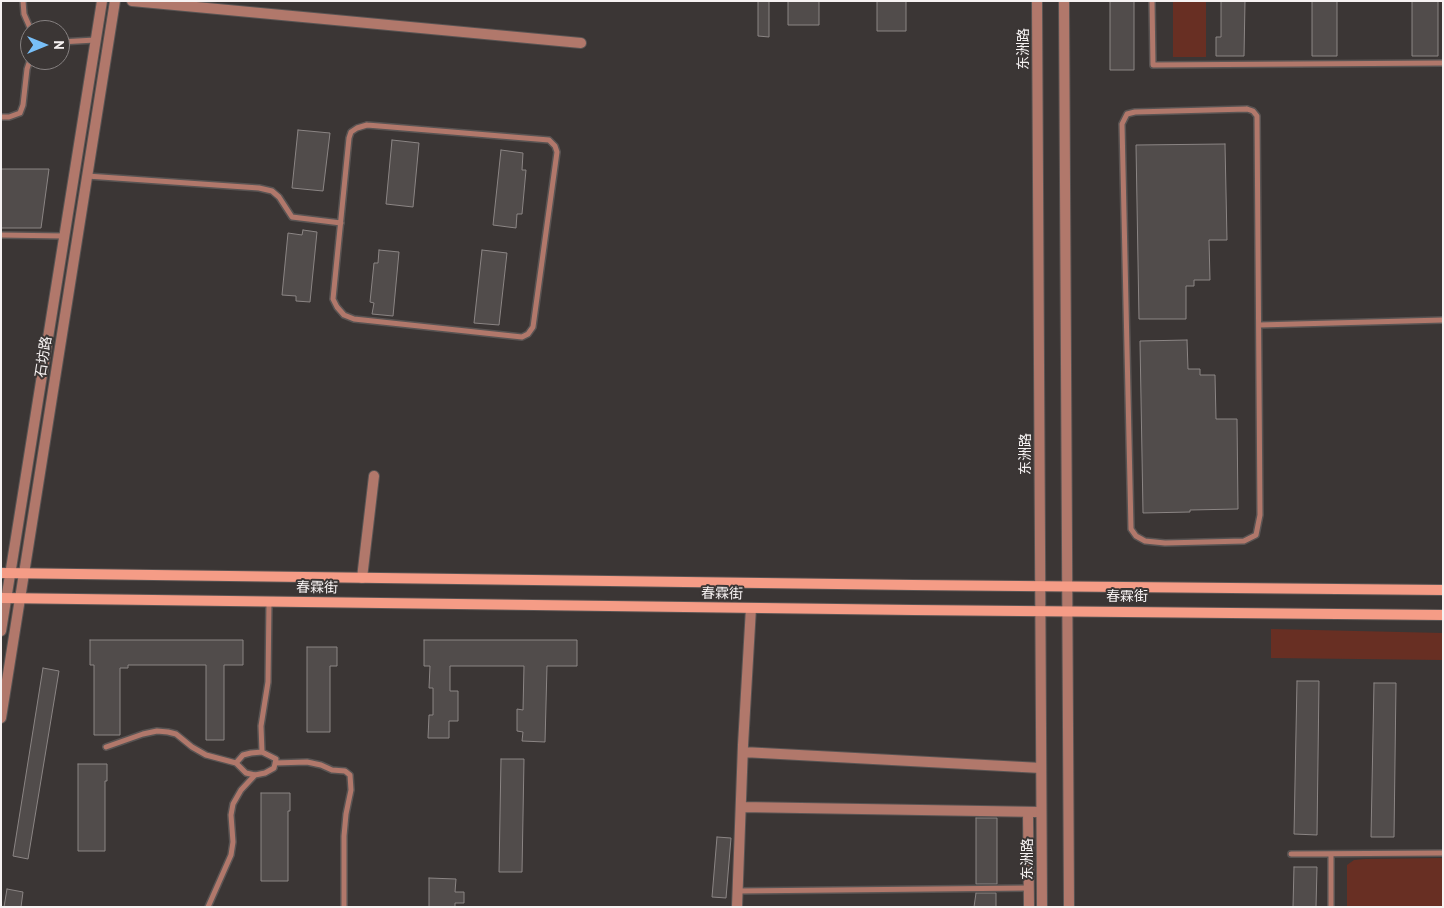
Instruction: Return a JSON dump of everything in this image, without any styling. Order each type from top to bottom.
[{"type":"main road","name":"春霖街","points":[[6,573],[1443,590]]},
{"type":"main road","name":"春霖街","points":[[4,598],[1443,615]]},
{"type":"street","name":"石坊路","points":[[1,631],[6,573],[102,1]]},
{"type":"street","name":"石坊路","points":[[1,718],[115,1]]},
{"type":"street","points":[[132,1],[580,43]]},
{"type":"street","name":"东洲路","points":[[1037,1],[1042,907]]},
{"type":"street","points":[[1064,1],[1069,907]]},
{"type":"street","points":[[362,578],[374,476]]},
{"type":"street","points":[[737,907],[740,807],[751,608]]},
{"type":"street","points":[[743,752],[1041,768]]},
{"type":"street","points":[[740,807],[1041,812]]},
{"type":"street","points":[[1028,812],[1029,907]]},
{"type":"lane","points":[[23,1],[27,20]]},
{"type":"lane","points":[[1152,1],[1153,66],[1443,63]]},
{"type":"lane","points":[[70,41],[96,40]]},
{"type":"lane","points":[[1,117],[10,117],[20,112],[23,104],[27,70]]},
{"type":"lane","points":[[1247,109],[1253,111],[1257,116],[1259,324],[1260,515],[1256,534],[1244,541],[1165,543],[1145,541],[1136,536],[1131,530],[1122,134],[1122,124],[1127,114],[1135,112],[1247,109]]},
{"type":"lane","points":[[367,125],[549,140],[555,146],[557,152],[533,327],[528,334],[522,337],[354,319],[344,315],[337,307],[334,299],[341,223],[349,138],[351,132],[357,128],[367,125]]},
{"type":"lane","points":[[87,176],[259,188],[272,191],[279,197],[292,217],[341,223]]},
{"type":"lane","points":[[1,235],[64,236]]},
{"type":"lane","points":[[1259,324],[1443,320]]},
{"type":"lane","points":[[262,752],[261,726],[268,682],[269,601]]},
{"type":"lane","points":[[106,746],[157,731],[176,734],[192,747],[206,754],[236,763],[246,773],[255,775],[266,772],[274,768],[276,759],[262,752],[251,753],[243,755],[236,763]]},
{"type":"lane","points":[[275,763],[307,762],[332,770],[346,771],[350,775],[351,790],[344,836],[344,907]]},
{"type":"lane","points":[[208,907],[231,855],[233,842],[231,815],[233,804],[241,790],[255,775]]},
{"type":"lane","points":[[1290,854],[1443,853]]},
{"type":"lane","points":[[1331,854],[1331,907]]},
{"type":"lane","points":[[738,891],[1029,888]]},
{"type":"shaded area","points":[[1173,1],[1206,1],[1206,57],[1173,57]]},
{"type":"shaded area","points":[[1271,629],[1443,633],[1443,660],[1271,658]]},
{"type":"shaded area","points":[[1443,858],[1443,907],[1347,907],[1347,865],[1354,860]]},
{"type":"building","points":[[758,1],[769,1],[769,37],[758,36]]},
{"type":"building","points":[[788,1],[819,1],[819,25],[788,25]]},
{"type":"building","points":[[877,1],[906,1],[906,31],[877,31]]},
{"type":"building","points":[[1110,1],[1134,1],[1134,70],[1110,70]]},
{"type":"building","points":[[1221,1],[1245,1],[1244,56],[1216,56],[1216,37],[1221,37]]},
{"type":"building","points":[[1312,1],[1337,1],[1337,56],[1312,56]]},
{"type":"building","points":[[1412,1],[1438,1],[1438,56],[1412,56]]},
{"type":"building","points":[[298,130],[330,133],[323,191],[292,188]]},
{"type":"building","points":[[392,140],[419,143],[413,207],[386,204]]},
{"type":"building","points":[[1225,144],[1227,240],[1209,240],[1210,280],[1194,280],[1194,286],[1186,286],[1186,319],[1139,319],[1136,145]]},
{"type":"building","points":[[501,150],[523,153],[522,170],[526,170],[522,214],[517,214],[516,228],[493,225]]},
{"type":"building","points":[[1,169],[49,169],[41,228],[1,228]]},
{"type":"building","points":[[303,230],[317,232],[310,302],[296,301],[296,296],[282,295],[288,233],[302,235]]},
{"type":"building","points":[[379,250],[399,252],[393,316],[372,314],[374,303],[370,302],[374,263],[378,263]]},
{"type":"building","points":[[482,250],[507,253],[499,325],[474,323]]},
{"type":"building","points":[[1187,340],[1188,369],[1200,369],[1200,375],[1215,375],[1216,419],[1237,419],[1238,509],[1143,513],[1140,341]]},
{"type":"building","points":[[90,640],[243,640],[243,665],[224,665],[224,740],[206,740],[206,665],[128,665],[128,668],[120,668],[120,735],[94,735],[94,665],[90,665]]},
{"type":"building","points":[[424,640],[577,640],[577,666],[547,666],[545,742],[522,741],[523,732],[517,731],[517,709],[523,710],[524,666],[450,666],[450,691],[458,691],[458,721],[449,721],[449,738],[428,738],[429,715],[433,715],[433,688],[429,688],[430,666],[424,666]]},
{"type":"building","points":[[307,647],[337,647],[337,666],[330,666],[330,732],[307,732]]},
{"type":"building","points":[[43,668],[59,671],[28,859],[13,856]]},
{"type":"building","points":[[1297,681],[1319,681],[1317,835],[1294,834]]},
{"type":"building","points":[[1374,683],[1396,683],[1394,837],[1371,837]]},
{"type":"building","points":[[501,759],[524,759],[522,872],[499,872]]},
{"type":"building","points":[[78,764],[107,764],[107,781],[105,781],[105,851],[78,851]]},
{"type":"building","points":[[261,793],[290,793],[290,811],[288,811],[288,881],[261,881]]},
{"type":"building","points":[[976,818],[997,818],[997,884],[976,884]]},
{"type":"building","points":[[717,837],[731,838],[726,898],[712,897]]},
{"type":"building","points":[[1294,867],[1317,867],[1316,907],[1293,907]]},
{"type":"building","points":[[429,878],[456,879],[455,892],[464,892],[464,903],[455,903],[455,907],[429,907]]},
{"type":"building","points":[[7,889],[23,892],[21,907],[4,907]]},
{"type":"building","points":[[976,893],[996,893],[996,907],[974,907]]}]
